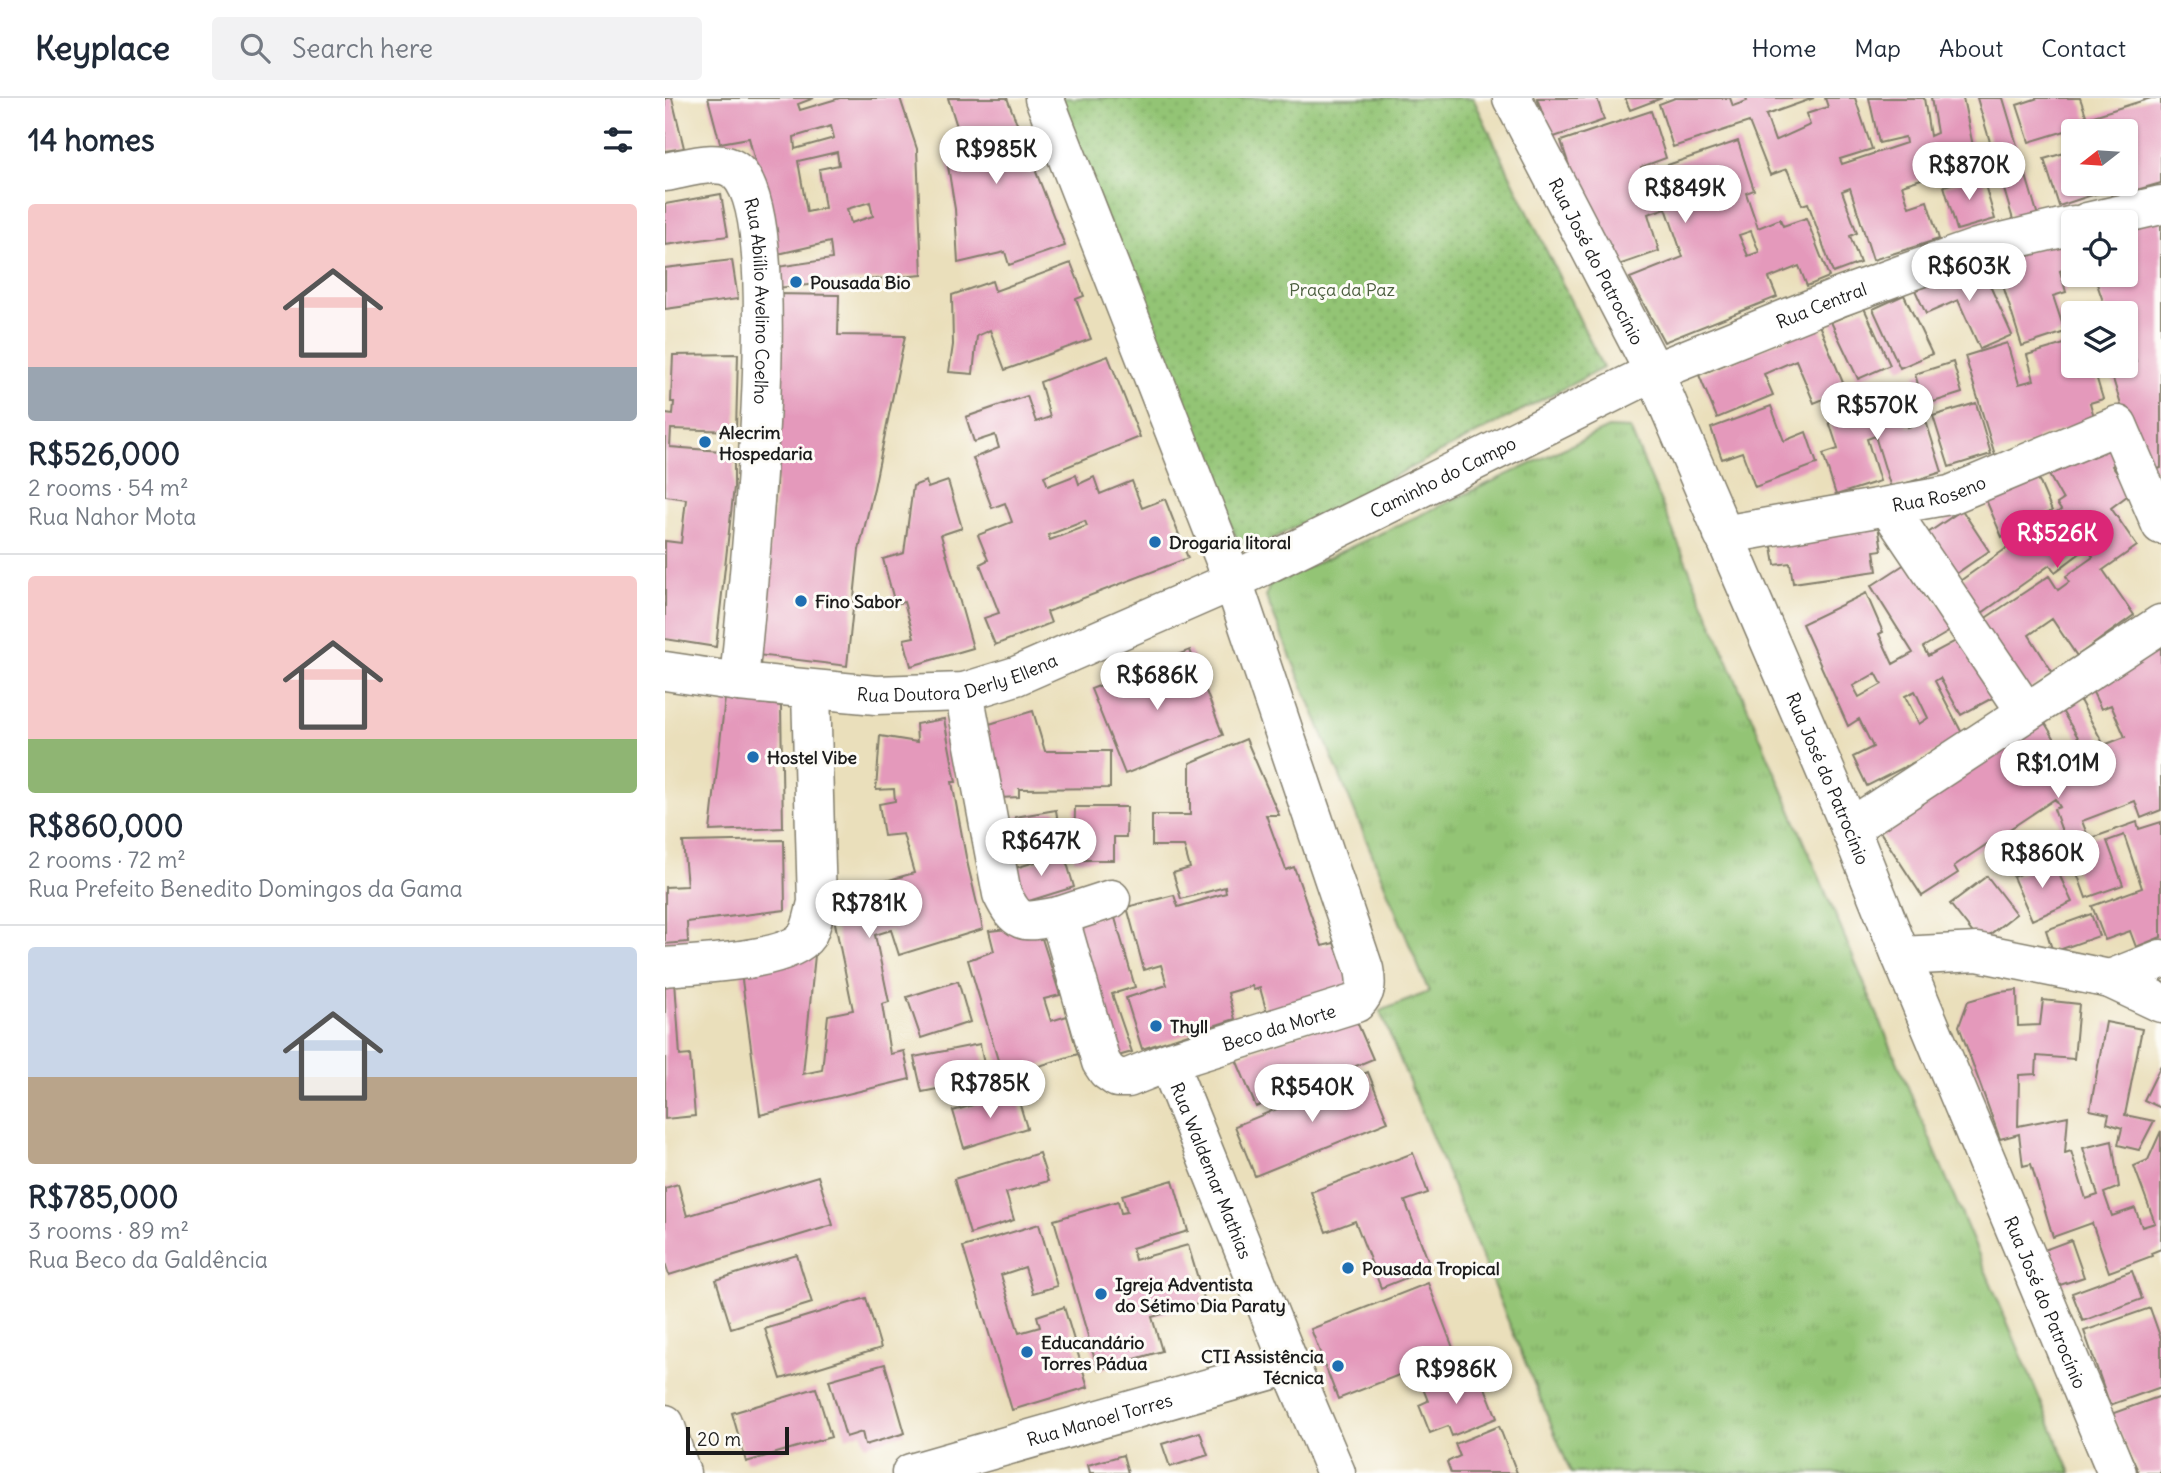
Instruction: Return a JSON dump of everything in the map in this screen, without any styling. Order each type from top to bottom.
[{"type":"street","points":[[1044,98],[1233,581]]},
{"type":"street","name":"Rua José do Patrocínio","points":[[1512,98],[1654,372],[1850,828],[2117,1473]]},
{"type":"street","name":"Rua Abiílio Avelino Coelho","points":[[665,172],[703,165],[724,165],[736,172],[745,184],[759,238],[763,326],[762,395],[739,682]]},
{"type":"street","points":[[2138,210],[2161,205]]},
{"type":"street","name":"Rua Central","points":[[1654,372],[1911,271],[1977,248],[2061,228]]},
{"type":"street","name":"Caminho do Campo","points":[[1233,581],[1654,372]]},
{"type":"street","name":"Rua Roseno","points":[[1723,535],[1950,495],[2119,425],[2161,525]]},
{"type":"street","points":[[1888,507],[2026,712]]},
{"type":"street","name":"Rua Doutora Derly Ellena","points":[[665,671],[811,691],[876,695],[964,692],[1016,676],[1233,581]]},
{"type":"street","name":"Beco da Morte","points":[[1059,916],[1101,1062],[1107,1072],[1117,1078],[1128,1078],[1168,1062],[1356,1003],[1365,994],[1364,969],[1233,581]]},
{"type":"street","points":[[1850,828],[2161,624]]},
{"type":"street","points":[[665,967],[766,956],[789,949],[807,935],[817,903],[811,691]]},
{"type":"street","points":[[964,692],[1002,894],[1010,909],[1017,918],[1025,922],[1059,916],[1111,899]]},
{"type":"street","points":[[1901,956],[1977,952],[2111,979],[2161,1003]]},
{"type":"street","points":[[2111,979],[2161,960]]},
{"type":"street","name":"Rua Waldemar Mathias","points":[[1168,1062],[1336,1473]]},
{"type":"street","name":"Rua Manoel Torres","points":[[911,1473],[1290,1365]]},
{"type":"street","points":[[665,1424],[681,1473]]},
{"type":"green space","name":"Praça da Paz","points":[[1057,98],[1473,98],[1603,368],[1261,545],[1238,542]]},
{"type":"green space","points":[[1608,428],[1630,429],[2071,1473],[1571,1473],[1380,1011],[1429,992],[1266,597],[1269,585]]},
{"type":"building","points":[[665,98],[672,98],[684,148],[665,151]]},
{"type":"building","points":[[708,98],[814,98],[798,104],[800,110],[840,98],[900,98],[917,149],[922,275],[776,288],[777,267],[832,259],[830,242],[778,254],[749,138],[720,143]],"holes":[[[831,126],[834,138],[795,149],[794,137]],[[837,152],[839,165],[819,169],[825,208],[807,212],[798,161]],[[870,202],[873,216],[851,223],[847,209]]]},
{"type":"building","points":[[948,98],[1007,98],[1065,246],[1009,265],[1005,252],[958,263],[955,209],[944,142],[960,136]]},
{"type":"building","points":[[1537,98],[1597,98],[1604,120],[1551,138]]},
{"type":"building","points":[[1625,98],[1662,98],[1630,110]]},
{"type":"building","points":[[1675,98],[1730,98],[1733,106],[1747,101],[1746,98],[1814,98],[1766,115],[1775,141],[1810,125],[1806,114],[1828,107],[1825,98],[1855,98],[1872,149],[1840,159],[1842,164],[1906,143],[1905,137],[1879,143],[1869,98],[1924,98],[1930,136],[1937,133],[1931,98],[1963,98],[1978,170],[1945,178],[1944,172],[1902,185],[1909,207],[1927,201],[1939,239],[1873,260],[1850,188],[1842,191],[1857,233],[1850,236],[1860,263],[1833,273],[1808,203],[1802,205],[1787,169],[1770,175],[1749,122],[1673,147],[1659,104]]},
{"type":"building","points":[[1977,98],[2003,98],[2038,216],[2014,223]]},
{"type":"building","points":[[2038,98],[2080,98],[2087,118],[2151,98],[2161,98],[2161,183],[2139,189],[2139,119],[2061,119],[2061,132],[2029,142],[2017,105]]},
{"type":"building","points":[[1651,111],[1666,158],[1641,167],[1646,184],[1656,180],[1653,170],[1738,141],[1754,190],[1746,193],[1758,228],[1780,219],[1783,226],[1806,218],[1829,277],[1807,286],[1799,266],[1769,278],[1777,297],[1664,342],[1630,278],[1683,257],[1666,208],[1648,214],[1659,251],[1610,268],[1582,205],[1561,141]],"holes":[[[1751,231],[1759,252],[1748,256],[1739,235]]]},
{"type":"building","points":[[2061,154],[2061,196],[2089,196],[2059,206],[2044,159]]},
{"type":"building","points":[[1982,175],[1995,219],[1957,230],[1944,186]]},
{"type":"building","points":[[721,194],[728,236],[665,245],[665,204]]},
{"type":"building","points":[[2161,215],[2161,468],[2142,474],[2113,378],[2138,378],[2138,301],[2103,301],[2098,287],[2138,287],[2138,220]]},
{"type":"building","points":[[2061,239],[2061,287],[2065,287],[2066,292],[2053,296],[2061,320],[2061,333],[2022,346],[1995,260]]},
{"type":"building","points":[[732,260],[738,299],[665,309],[665,268]]},
{"type":"building","points":[[1979,261],[2012,335],[1980,349],[1958,300],[1926,314],[1915,290]]},
{"type":"building","points":[[1071,263],[1084,296],[1076,299],[1091,339],[1005,370],[990,330],[977,336],[973,374],[949,372],[953,345],[952,295],[992,281],[995,291]]},
{"type":"building","points":[[776,294],[839,295],[838,335],[905,336],[859,550],[847,666],[757,655],[776,486],[779,406]]},
{"type":"building","points":[[1904,295],[1932,354],[1900,368],[1873,309]]},
{"type":"building","points":[[1864,308],[1890,365],[1858,379],[1831,322]]},
{"type":"building","points":[[1819,325],[1846,390],[1814,403],[1796,360],[1764,374],[1773,395],[1717,418],[1699,375]]},
{"type":"building","points":[[2007,343],[2019,384],[2034,380],[2027,355],[2061,345],[2061,378],[2097,378],[2103,399],[2090,403],[2095,420],[2036,438],[2037,442],[1995,455],[1965,356]]},
{"type":"building","points":[[738,354],[736,431],[671,429],[670,447],[734,452],[734,487],[716,647],[665,639],[665,541],[681,543],[686,499],[665,496],[665,414],[673,415],[673,355]]},
{"type":"building","points":[[1108,356],[1140,437],[1044,476],[1048,486],[1076,475],[1079,484],[1094,477],[1100,494],[1132,481],[1142,508],[1165,499],[1188,558],[1047,612],[1051,623],[995,645],[984,618],[999,613],[980,564],[988,560],[978,535],[1012,522],[1005,503],[992,508],[973,458],[999,448],[995,435],[974,442],[966,417],[1027,396],[1036,422],[1050,417],[1040,382]],"holes":[[[1085,521],[1087,526],[1050,540],[1048,535]]]},
{"type":"building","points":[[1953,362],[1962,393],[1924,405],[1915,374]]},
{"type":"building","points":[[1895,387],[1908,427],[1926,421],[1942,472],[1891,488],[1875,436],[1867,439],[1880,481],[1836,495],[1823,454],[1838,449],[1823,403],[1858,392],[1860,398]]},
{"type":"building","points":[[1976,403],[1991,454],[1949,467],[1933,416]]},
{"type":"building","points":[[1771,406],[1784,441],[1806,432],[1817,464],[1755,487],[1742,452],[1722,459],[1711,428]]},
{"type":"building","points":[[2107,435],[2118,461],[2112,466],[2131,493],[2111,508],[2137,546],[2103,570],[2134,615],[2077,656],[2052,619],[2029,635],[2053,673],[2022,694],[1975,625],[2049,576],[2058,590],[2069,582],[2066,576],[2093,557],[2090,552],[2087,548],[2055,572],[2050,565],[1972,620],[1950,588],[2061,510],[2057,504],[2063,500],[2045,468]]},
{"type":"building","points":[[2035,471],[2052,511],[2002,537],[1983,493]]},
{"type":"building","points":[[926,481],[928,488],[948,481],[962,528],[941,535],[973,648],[911,666],[904,639],[914,637],[904,602],[895,604],[883,559],[904,553],[913,486]]},
{"type":"building","points":[[1962,510],[1989,551],[1947,580],[1919,539]]},
{"type":"building","points":[[1877,519],[1882,550],[1874,551],[1877,571],[1793,583],[1790,563],[1775,565],[1770,535]]},
{"type":"building","points":[[1908,562],[1957,627],[1923,647],[1928,656],[1963,637],[1996,696],[1961,715],[1940,678],[1935,681],[1964,737],[1867,786],[1853,757],[1873,747],[1859,719],[1848,726],[1802,624],[1866,593],[1883,632],[1879,634],[1893,664],[1913,653],[1871,586]],"holes":[[[1876,673],[1882,684],[1859,697],[1853,686]],[[1915,691],[1928,718],[1919,724],[1905,696]]]},
{"type":"building","points":[[2161,643],[2161,810],[2141,818],[2135,801],[2082,821],[2089,839],[2137,822],[2139,829],[2161,822],[2161,937],[2136,947],[2130,931],[2105,940],[2092,906],[2142,888],[2124,835],[2107,841],[2123,885],[2086,898],[2054,809],[2060,807],[2055,799],[1954,866],[1958,873],[1922,896],[1877,827],[2042,718],[2057,743],[2048,749],[2059,769],[2090,757],[2059,706],[2076,693],[2104,745],[2125,737],[2111,705],[2101,709],[2088,682]]},
{"type":"building","points":[[1190,650],[1223,735],[1125,774],[1091,689]]},
{"type":"building","points":[[725,698],[781,706],[783,828],[710,831]]},
{"type":"building","points":[[1033,711],[1045,751],[1110,751],[1110,788],[1019,789],[1019,797],[999,798],[986,725]]},
{"type":"building","points":[[944,719],[956,782],[952,782],[983,929],[899,955],[891,930],[875,935],[889,1002],[882,1004],[890,1054],[904,1051],[910,1079],[760,1115],[740,965],[815,955],[803,1074],[822,1070],[828,1015],[853,1010],[830,899],[866,892],[871,914],[890,909],[882,882],[914,873],[903,834],[884,836],[879,804],[895,801],[894,789],[876,790],[880,736],[917,742],[916,724]]},
{"type":"building","points":[[1246,739],[1279,815],[1266,815],[1286,870],[1294,867],[1322,946],[1334,943],[1352,988],[1267,1013],[1260,988],[1254,990],[1252,986],[1228,993],[1235,1019],[1142,1049],[1126,998],[1167,985],[1161,965],[1144,970],[1127,907],[1174,895],[1178,907],[1226,893],[1225,887],[1181,899],[1173,873],[1190,868],[1184,846],[1152,846],[1152,815],[1190,815],[1190,763]]},
{"type":"building","points":[[1075,807],[1127,807],[1126,837],[1114,837],[1114,860],[1074,860]]},
{"type":"building","points":[[1056,810],[1061,842],[1020,849],[1015,817]]},
{"type":"building","points":[[784,840],[785,910],[687,922],[688,942],[665,944],[665,887],[687,886],[683,842]]},
{"type":"building","points":[[1064,853],[1074,887],[1019,904],[1009,870]]},
{"type":"building","points":[[2052,859],[2072,902],[2032,920],[2013,877]]},
{"type":"building","points":[[1987,876],[2016,914],[1980,942],[1950,904]]},
{"type":"building","points":[[1113,911],[1135,987],[1112,994],[1132,1052],[1111,1058],[1070,924]]},
{"type":"building","points":[[2091,914],[2099,936],[2053,952],[2046,930]]},
{"type":"building","points":[[1038,926],[1060,995],[1044,999],[1051,1021],[1067,1016],[1078,1054],[1003,1077],[968,960],[994,951],[989,931]]},
{"type":"building","points":[[675,981],[680,1056],[690,1055],[695,1116],[665,1119],[665,982]]},
{"type":"building","points":[[958,981],[970,1022],[921,1038],[907,997]]},
{"type":"building","points":[[2017,990],[2018,1026],[2040,1025],[2043,1000],[2079,1004],[2074,1059],[2037,1056],[2036,1074],[2019,1075],[2018,1126],[2068,1116],[2065,1153],[2071,1151],[2086,1199],[2098,1195],[2083,1148],[2112,1141],[2119,1187],[2104,1193],[2112,1216],[2135,1208],[2142,1227],[2155,1223],[2134,1166],[2148,1160],[2161,1131],[2161,1249],[2151,1253],[2152,1256],[2109,1272],[2092,1223],[2053,1237],[2031,1164],[2023,1166],[2019,1134],[2000,1139],[1959,1026],[1968,1001]]},
{"type":"building","points":[[1354,1015],[1373,1059],[1256,1107],[1235,1057]]},
{"type":"building","points":[[2106,1022],[2142,1029],[2125,1115],[2154,1121],[2139,1150],[2118,1145],[2122,1128],[2107,1123],[2109,1114],[2090,1110]]},
{"type":"building","points":[[980,1044],[987,1079],[922,1092],[914,1057]]},
{"type":"building","points":[[2161,1065],[2161,1108],[2144,1100]]},
{"type":"building","points":[[1368,1072],[1388,1122],[1255,1176],[1235,1126]]},
{"type":"building","points":[[1016,1092],[1027,1128],[964,1148],[953,1111]]},
{"type":"building","points":[[1039,1153],[1048,1181],[1006,1193],[1014,1220],[970,1234],[954,1179]]},
{"type":"building","points":[[1413,1153],[1428,1193],[1405,1201],[1431,1268],[1381,1288],[1355,1221],[1326,1232],[1311,1192]]},
{"type":"building","points":[[818,1176],[833,1225],[669,1275],[665,1263],[665,1188],[678,1184],[687,1216]]},
{"type":"building","points":[[1173,1180],[1188,1231],[1132,1248],[1135,1260],[1188,1245],[1205,1302],[1152,1317],[1162,1351],[1098,1370],[1054,1220],[1118,1201],[1121,1213],[1127,1212],[1122,1195]]},
{"type":"building","points":[[1039,1224],[1057,1286],[1033,1293],[1025,1267],[1001,1275],[1019,1333],[1040,1327],[1037,1316],[1064,1307],[1088,1387],[1012,1410],[963,1247]]},
{"type":"building","points":[[2071,1240],[2084,1277],[2057,1286],[2044,1250]]},
{"type":"building","points":[[797,1255],[812,1303],[731,1328],[716,1280]]},
{"type":"building","points":[[2132,1271],[2142,1299],[2083,1321],[2072,1293]]},
{"type":"building","points":[[1428,1283],[1455,1353],[1338,1399],[1311,1329]]},
{"type":"building","points":[[866,1298],[881,1348],[781,1379],[765,1329]]},
{"type":"building","points":[[2150,1308],[2161,1339],[2161,1387],[2110,1405],[2084,1331]]},
{"type":"building","points":[[885,1364],[905,1433],[865,1445],[862,1432],[846,1437],[829,1380]]},
{"type":"building","points":[[1449,1376],[1454,1391],[1482,1380],[1497,1418],[1452,1436],[1448,1426],[1430,1433],[1419,1405],[1428,1401],[1422,1386]]},
{"type":"building","points":[[816,1388],[831,1437],[746,1462],[732,1413]]},
{"type":"building","points":[[2161,1396],[2161,1473],[2139,1473],[2111,1414]]},
{"type":"building","points":[[1499,1426],[1517,1473],[1451,1473],[1447,1462],[1460,1456],[1455,1444]]},
{"type":"building","points":[[1200,1432],[1208,1455],[1170,1467],[1162,1444]]},
{"type":"building","points":[[1123,1455],[1128,1473],[1090,1473],[1088,1465]]},
{"type":"place","name":"Pousada Bio","points":[[796,282]]},
{"type":"place","name":"Alecrim Hospedaria","points":[[705,442]]},
{"type":"place","name":"Drogaria litoral","points":[[1155,542]]},
{"type":"place","name":"Fino Sabor","points":[[801,601]]},
{"type":"place","name":"Hostel Vibe","points":[[753,757]]},
{"type":"place","name":"Thyll","points":[[1156,1026]]},
{"type":"place","name":"Pousada Tropical","points":[[1348,1268]]},
{"type":"place","name":"Igreja Adventista do Sétimo Dia Paraty","points":[[1101,1294]]},
{"type":"place","name":"Educandário Torres Pádua","points":[[1027,1352]]},
{"type":"place","name":"CTI Assistência Técnica","points":[[1338,1366]]}]
